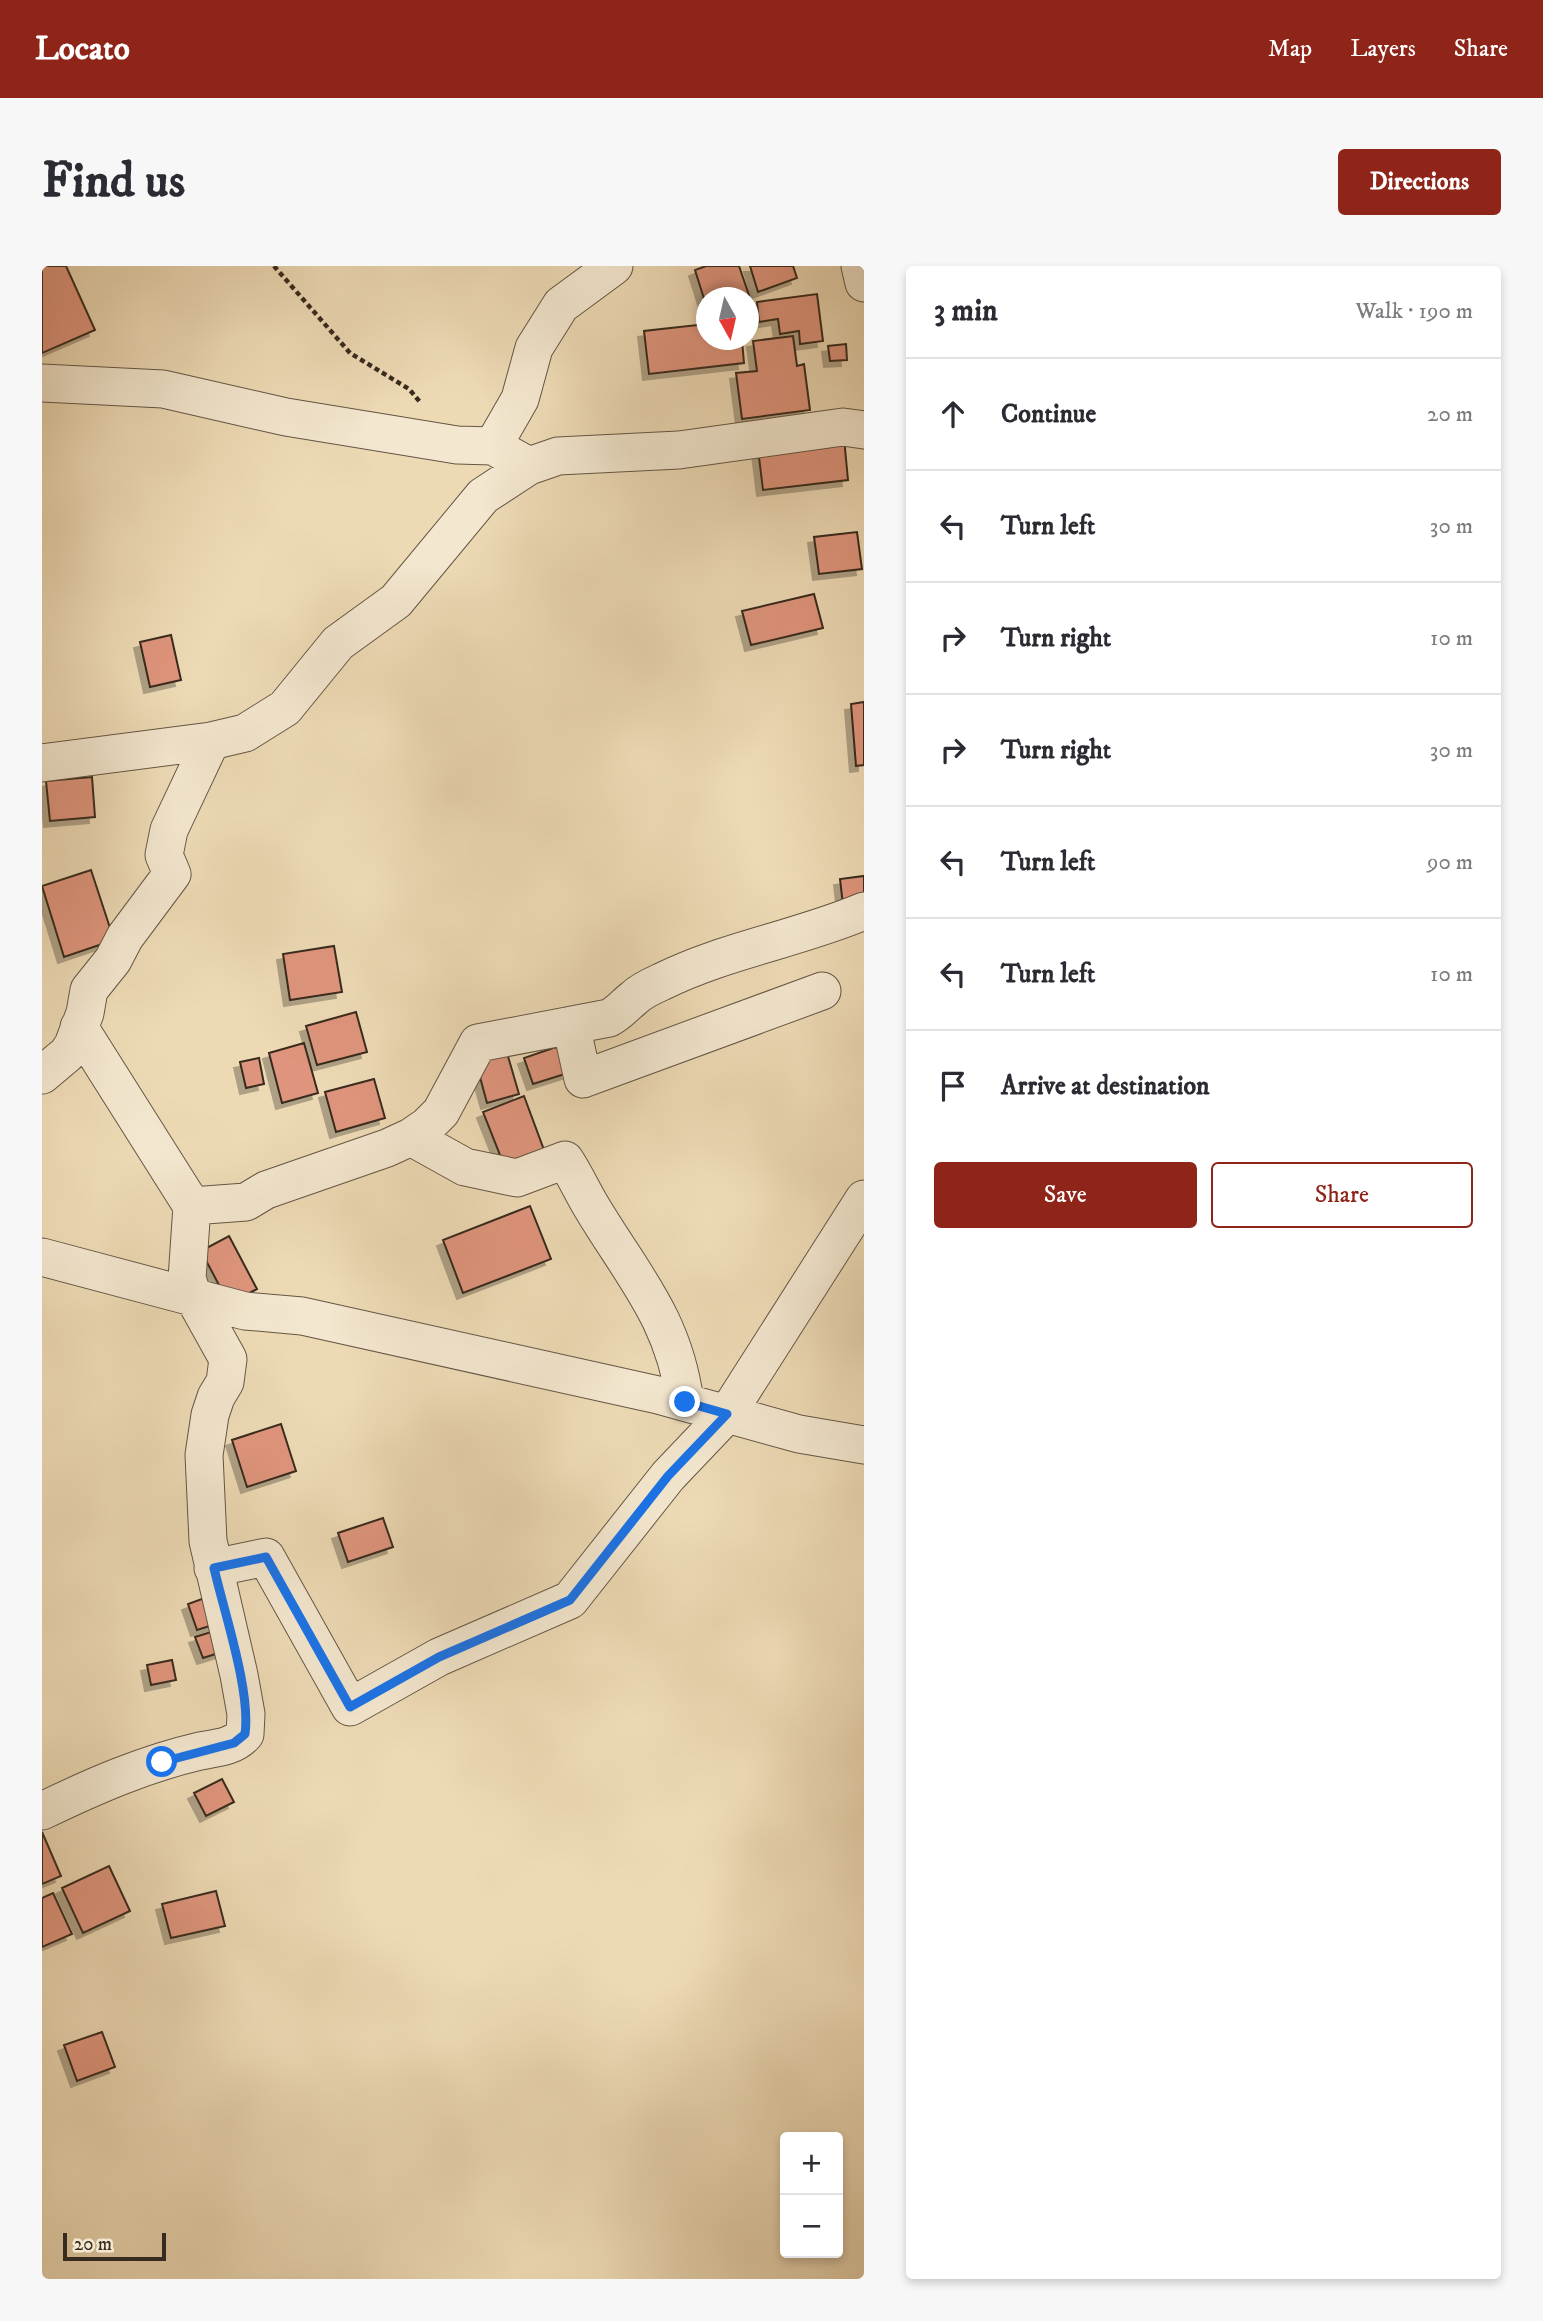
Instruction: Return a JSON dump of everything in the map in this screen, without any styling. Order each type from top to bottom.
[{"type":"street","points":[[860,266],[864,283]]},
{"type":"street","points":[[493,446],[520,399],[534,348],[561,305],[612,267]]},
{"type":"street","points":[[42,383],[163,388],[286,417],[457,445],[493,446],[529,466]]},
{"type":"street","points":[[42,763],[211,741],[245,733],[285,708],[338,643],[396,601],[483,496],[529,466],[558,456],[679,450],[843,427],[864,430]]},
{"type":"street","points":[[42,1075],[74,1045],[85,1013],[89,990],[172,874],[164,855],[169,830],[211,741]]},
{"type":"street","points":[[192,1206],[246,1202],[266,1190],[411,1137],[441,1112],[478,1042],[609,1018],[617,1014],[636,995],[663,981],[864,911]]},
{"type":"street","points":[[571,1025],[583,1079],[822,991]]},
{"type":"street","points":[[42,1811],[112,1778],[234,1743],[245,1734],[246,1714],[208,1541],[205,1433],[216,1397],[225,1382],[228,1359],[193,1296],[187,1279],[192,1206],[79,1027]]},
{"type":"street","points":[[411,1137],[465,1167],[517,1178],[565,1160],[659,1314],[681,1372],[685,1402]]},
{"type":"street","points":[[214,1568],[266,1557],[350,1707],[439,1657],[570,1600],[668,1476],[727,1414],[864,1199]]},
{"type":"street","points":[[42,1257],[245,1311],[302,1316],[685,1402],[799,1434],[864,1445]]},
{"type":"path","points":[[274,266],[351,353],[409,389],[457,445]]},
{"type":"building","points":[[42,266],[66,266],[95,330],[42,353]]},
{"type":"building","points":[[706,266],[739,266],[746,287],[700,287],[695,270]]},
{"type":"building","points":[[750,266],[793,266],[797,278],[759,292],[759,287],[756,287]]},
{"type":"building","points":[[817,294],[823,341],[800,344],[799,331],[780,334],[778,319],[759,322],[759,302]]},
{"type":"building","points":[[696,325],[696,350],[743,350],[744,363],[649,374],[644,331]]},
{"type":"building","points":[[793,336],[797,366],[804,364],[810,410],[742,419],[736,373],[757,371],[754,350],[759,350],[759,340]]},
{"type":"building","points":[[846,344],[847,360],[830,361],[828,346]]},
{"type":"building","points":[[844,438],[848,480],[763,490],[758,449]]},
{"type":"building","points":[[857,532],[862,569],[819,574],[814,537]]},
{"type":"building","points":[[814,594],[823,628],[751,645],[742,611]]},
{"type":"building","points":[[171,635],[181,680],[150,687],[140,642]]},
{"type":"building","points":[[864,702],[864,765],[856,766],[851,704]]},
{"type":"building","points":[[92,777],[95,817],[50,821],[46,781]]},
{"type":"building","points":[[91,870],[114,940],[64,957],[42,886]]},
{"type":"building","points":[[864,876],[864,902],[843,905],[840,879]]},
{"type":"building","points":[[334,946],[342,992],[290,1000],[283,954]]},
{"type":"building","points":[[356,1012],[367,1052],[317,1065],[306,1026]]},
{"type":"building","points":[[304,1043],[318,1093],[282,1103],[269,1053]]},
{"type":"building","points":[[505,1046],[519,1094],[487,1103],[474,1055]]},
{"type":"building","points":[[559,1046],[568,1073],[533,1084],[524,1058]]},
{"type":"building","points":[[259,1058],[264,1084],[246,1088],[240,1062]]},
{"type":"building","points":[[374,1079],[385,1118],[336,1132],[325,1092]]},
{"type":"building","points":[[524,1096],[544,1150],[504,1165],[483,1112]]},
{"type":"building","points":[[530,1206],[551,1259],[463,1293],[443,1240]]},
{"type":"building","points":[[229,1236],[257,1289],[229,1304],[201,1251]]},
{"type":"building","points":[[281,1424],[296,1471],[247,1487],[232,1440]]},
{"type":"building","points":[[383,1518],[393,1547],[348,1562],[338,1533]]},
{"type":"building","points":[[210,1596],[219,1623],[197,1630],[188,1604]]},
{"type":"building","points":[[221,1629],[228,1650],[203,1658],[195,1637]]},
{"type":"building","points":[[172,1660],[176,1680],[151,1685],[147,1665]]},
{"type":"building","points":[[222,1779],[234,1802],[206,1816],[194,1793]]},
{"type":"building","points":[[42,1832],[61,1876],[42,1884]]},
{"type":"building","points":[[109,1866],[130,1911],[83,1933],[62,1888]]},
{"type":"building","points":[[216,1891],[225,1926],[171,1938],[162,1904]]},
{"type":"building","points":[[53,1893],[72,1934],[42,1947],[42,1898]]},
{"type":"building","points":[[102,2032],[115,2067],[77,2081],[64,2045]]},
{"type":"route","points":[[162,1762],[234,1743],[245,1734],[246,1714],[239,1675],[214,1568],[266,1557],[350,1707],[439,1657],[570,1600],[668,1476],[727,1414],[685,1402]]}]
